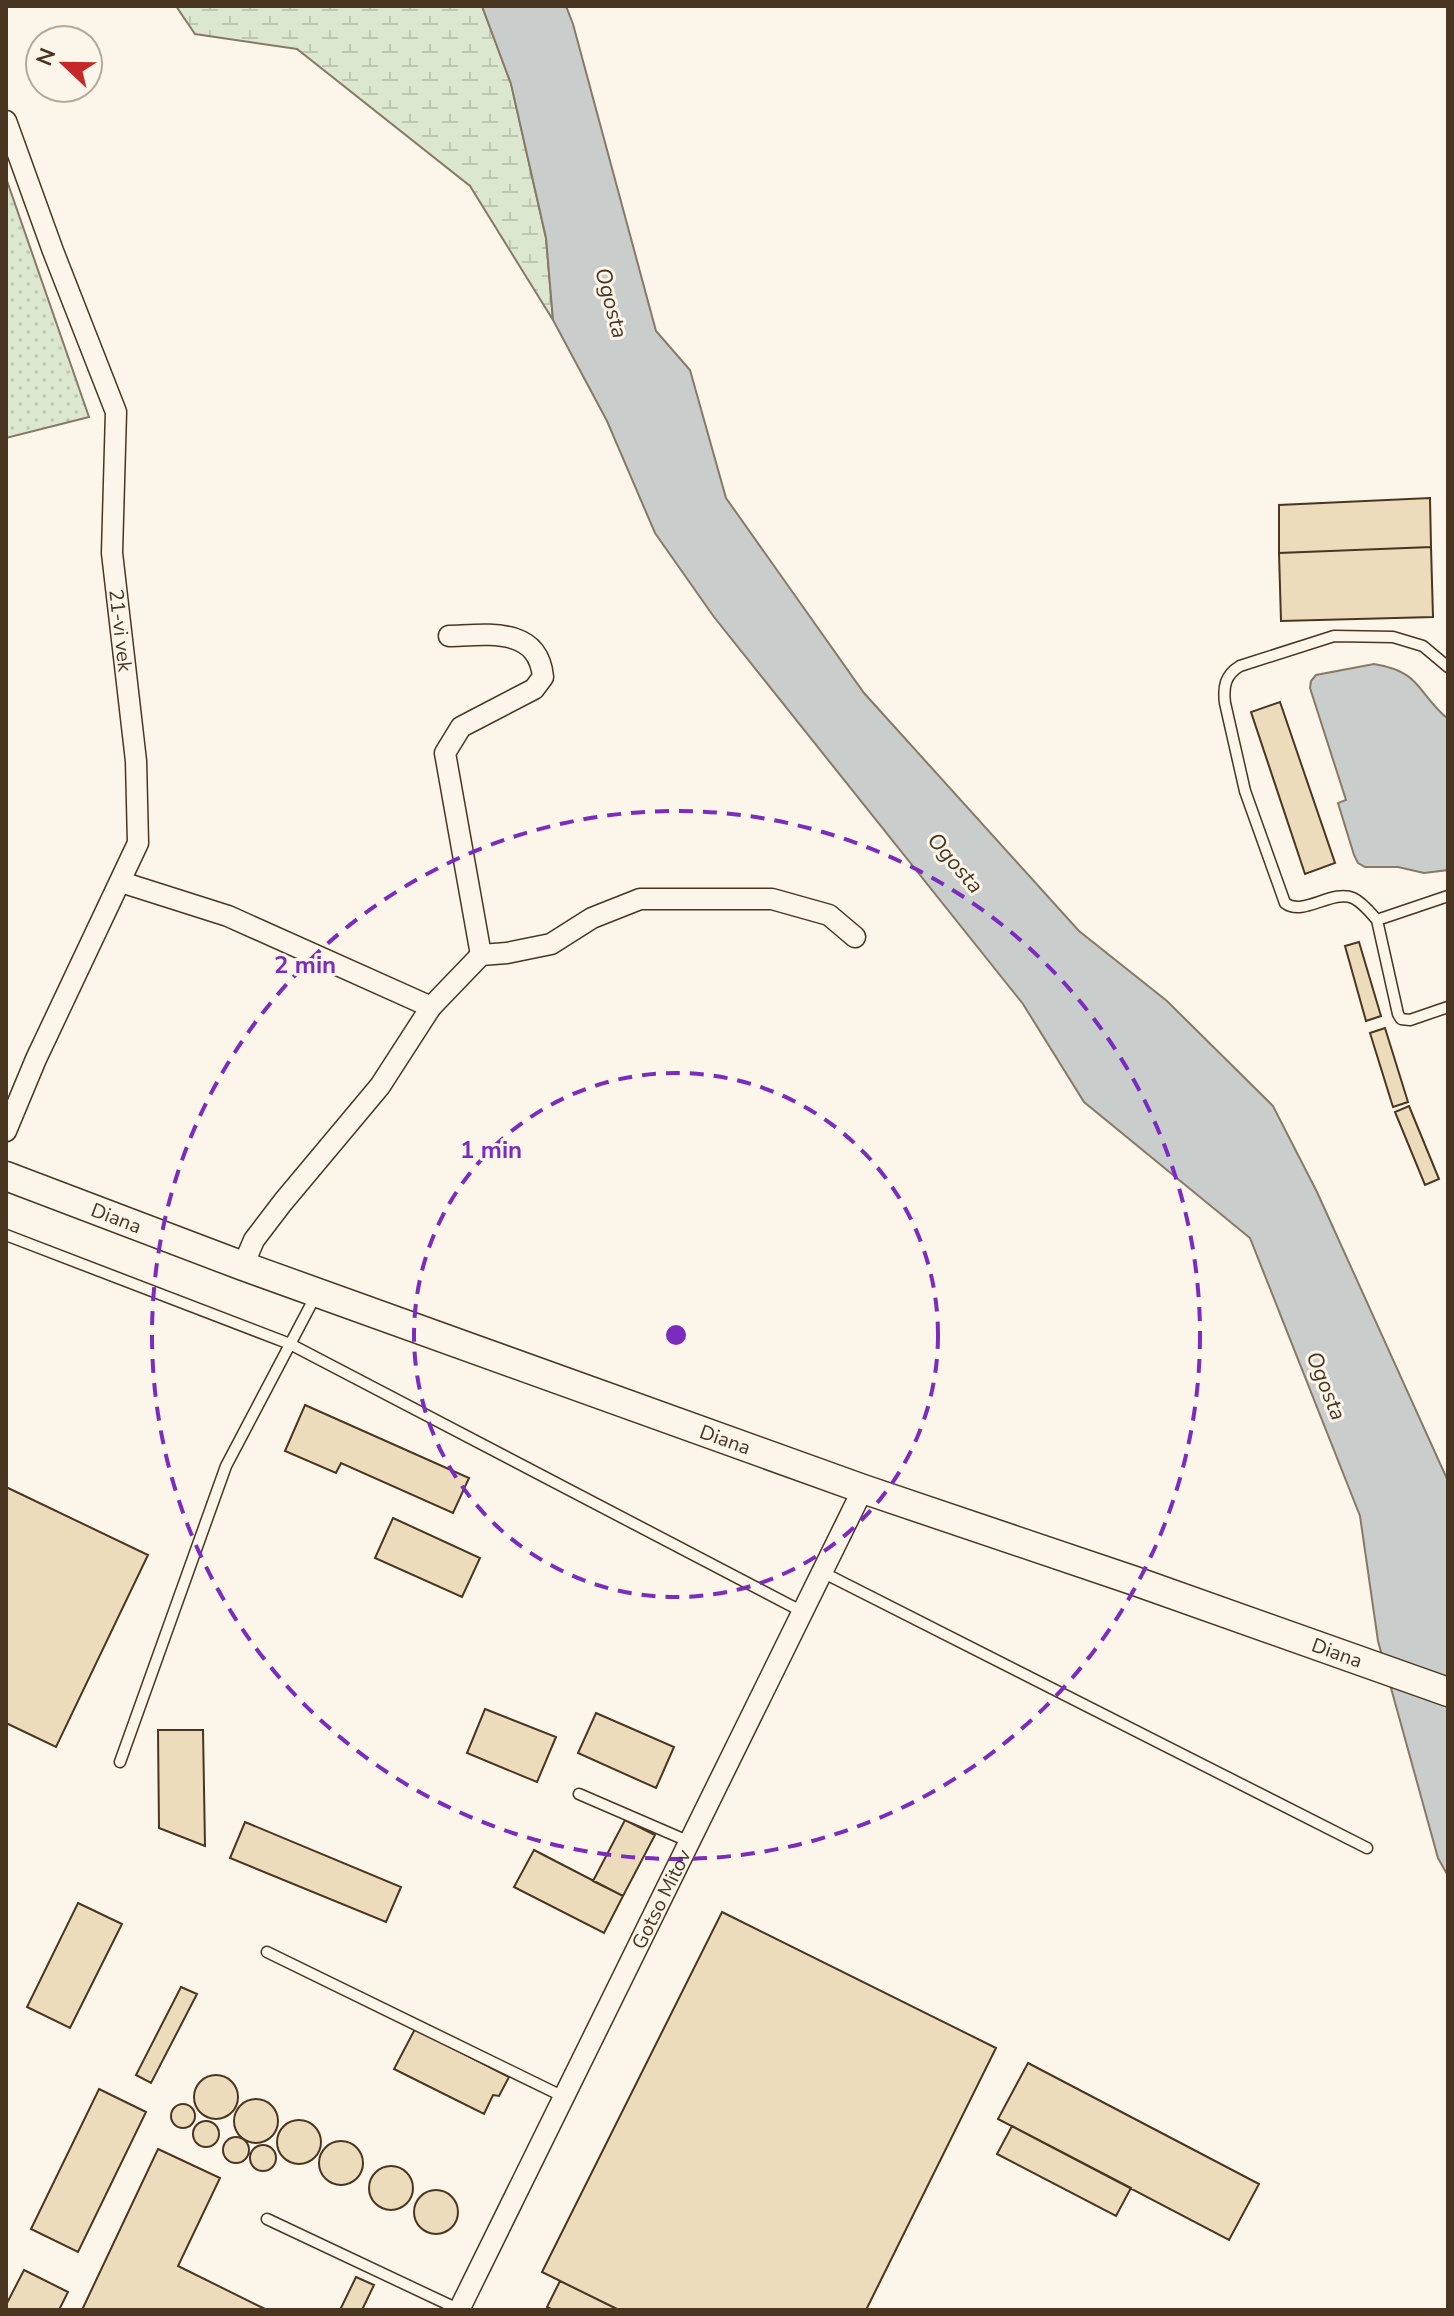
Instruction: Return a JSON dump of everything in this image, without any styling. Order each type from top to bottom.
[{"type":"main road","name":"Diana","points":[[6,1176],[243,1266],[863,1489],[1448,1692]]},
{"type":"street","name":"21-vi vek","points":[[6,121],[116,412],[112,553],[136,761],[138,843],[36,1059],[6,1131]]},
{"type":"street","points":[[449,636],[494,635],[516,639],[531,645],[542,660],[543,677],[534,689],[461,727],[445,753],[481,955]]},
{"type":"street","points":[[121,882],[228,916],[431,1007]]},
{"type":"street","points":[[243,1266],[254,1240],[380,1086],[431,1007],[481,955],[551,944],[592,918],[640,899],[772,899],[829,915],[855,937]]},
{"type":"street","name":"Gotso Mitov","points":[[460,2310],[863,1489]]},
{"type":"lane","points":[[1448,667],[1423,646],[1393,637],[1334,636],[1240,666],[1232,671],[1224,689],[1245,791],[1285,903],[1300,907],[1342,895],[1357,899],[1377,920],[1401,1019],[1410,1020],[1448,1007]]},
{"type":"lane","points":[[1377,920],[1448,896]]},
{"type":"lane","points":[[6,1235],[290,1344],[803,1612]]},
{"type":"lane","points":[[120,1762],[226,1466],[317,1293]]},
{"type":"lane","points":[[822,1572],[1367,1848]]},
{"type":"lane","points":[[579,1794],[690,1842]]},
{"type":"lane","points":[[267,1952],[564,2097]]},
{"type":"lane","points":[[267,2219],[460,2310]]},
{"type":"green space","points":[[176,6],[482,6],[511,83],[546,238],[553,320],[470,186],[297,49],[195,34]]},
{"type":"green space","points":[[6,178],[89,417],[6,438]]},
{"type":"water","name":"Ogosta","points":[[482,6],[566,6],[656,331],[690,370],[726,498],[864,693],[1079,931],[1167,1001],[1273,1106],[1317,1192],[1448,1481],[1448,1876],[1438,1858],[1378,1641],[1360,1516],[1250,1238],[1084,1102],[1023,1004],[714,617],[655,533],[607,421],[553,320],[546,238],[511,84]]},
{"type":"water","points":[[1374,664],[1410,678],[1448,719],[1448,870],[1424,873],[1398,867],[1365,867],[1358,863],[1354,855],[1338,803],[1346,800],[1310,688],[1316,675]]},
{"type":"building","points":[[1430,498],[1431,547],[1279,553],[1279,505]]},
{"type":"building","points":[[1431,547],[1433,617],[1281,621],[1279,553]]},
{"type":"building","points":[[1280,702],[1335,863],[1305,874],[1251,712]]},
{"type":"building","points":[[1359,942],[1381,1016],[1366,1021],[1345,946]]},
{"type":"building","points":[[1385,1028],[1408,1102],[1393,1107],[1370,1033]]},
{"type":"building","points":[[1409,1106],[1439,1179],[1425,1185],[1395,1112]]},
{"type":"building","points":[[305,1405],[469,1478],[453,1513],[341,1463],[336,1473],[285,1451]]},
{"type":"building","points":[[6,1487],[148,1555],[56,1747],[6,1723]]},
{"type":"building","points":[[393,1518],[480,1558],[462,1597],[375,1558]]},
{"type":"building","points":[[485,1709],[556,1737],[537,1782],[467,1753]]},
{"type":"building","points":[[596,1713],[674,1747],[656,1788],[578,1753]]},
{"type":"building","points":[[158,1730],[203,1730],[205,1846],[159,1828]]},
{"type":"building","points":[[625,1820],[655,1835],[623,1896],[593,1881]]},
{"type":"building","points":[[245,1822],[401,1887],[386,1922],[230,1858]]},
{"type":"building","points":[[534,1850],[623,1896],[604,1933],[514,1887]]},
{"type":"building","points":[[78,1903],[122,1924],[70,2028],[27,2007]]},
{"type":"building","points":[[722,1912],[996,2048],[866,2310],[619,2310],[542,2272]]},
{"type":"building","points":[[181,1987],[197,1994],[151,2083],[136,2075]]},
{"type":"building","points":[[415,2029],[509,2077],[499,2096],[493,2095],[484,2114],[394,2069]]},
{"type":"building","points":[[1028,2063],[1259,2184],[1229,2240],[998,2119]]},
{"type":"building","points":[[216,2075],[232,2081],[238,2097],[232,2113],[216,2119],[200,2113],[194,2097],[200,2081]]},
{"type":"building","points":[[99,2089],[146,2112],[78,2252],[31,2229]]},
{"type":"building","points":[[256,2099],[272,2105],[278,2121],[272,2137],[256,2143],[240,2137],[234,2121],[240,2105]]},
{"type":"building","points":[[178,2104],[188,2104],[195,2111],[195,2121],[188,2128],[178,2128],[171,2121],[171,2111]]},
{"type":"building","points":[[299,2120],[315,2126],[321,2142],[315,2158],[299,2164],[283,2158],[277,2142],[283,2126]]},
{"type":"building","points":[[206,2121],[215,2125],[219,2134],[215,2143],[206,2147],[197,2143],[193,2134],[197,2125]]},
{"type":"building","points":[[1012,2126],[1131,2188],[1116,2216],[997,2154]]},
{"type":"building","points":[[236,2137],[245,2141],[249,2150],[245,2159],[236,2163],[227,2159],[223,2150],[227,2141]]},
{"type":"building","points":[[341,2141],[357,2147],[363,2163],[357,2179],[341,2185],[325,2179],[319,2163],[325,2147]]},
{"type":"building","points":[[263,2145],[272,2149],[276,2158],[272,2167],[263,2171],[254,2167],[250,2158],[254,2149]]},
{"type":"building","points":[[158,2149],[220,2178],[178,2266],[267,2310],[82,2310]]},
{"type":"building","points":[[391,2166],[407,2172],[413,2188],[407,2204],[391,2210],[375,2204],[369,2188],[375,2172]]},
{"type":"building","points":[[436,2190],[452,2196],[458,2212],[452,2228],[436,2234],[420,2228],[414,2212],[420,2196]]},
{"type":"building","points":[[24,2270],[68,2292],[59,2310],[6,2310]]},
{"type":"building","points":[[356,2277],[374,2285],[362,2310],[340,2310]]},
{"type":"building","points":[[560,2281],[619,2310],[553,2310],[547,2307]]}]
